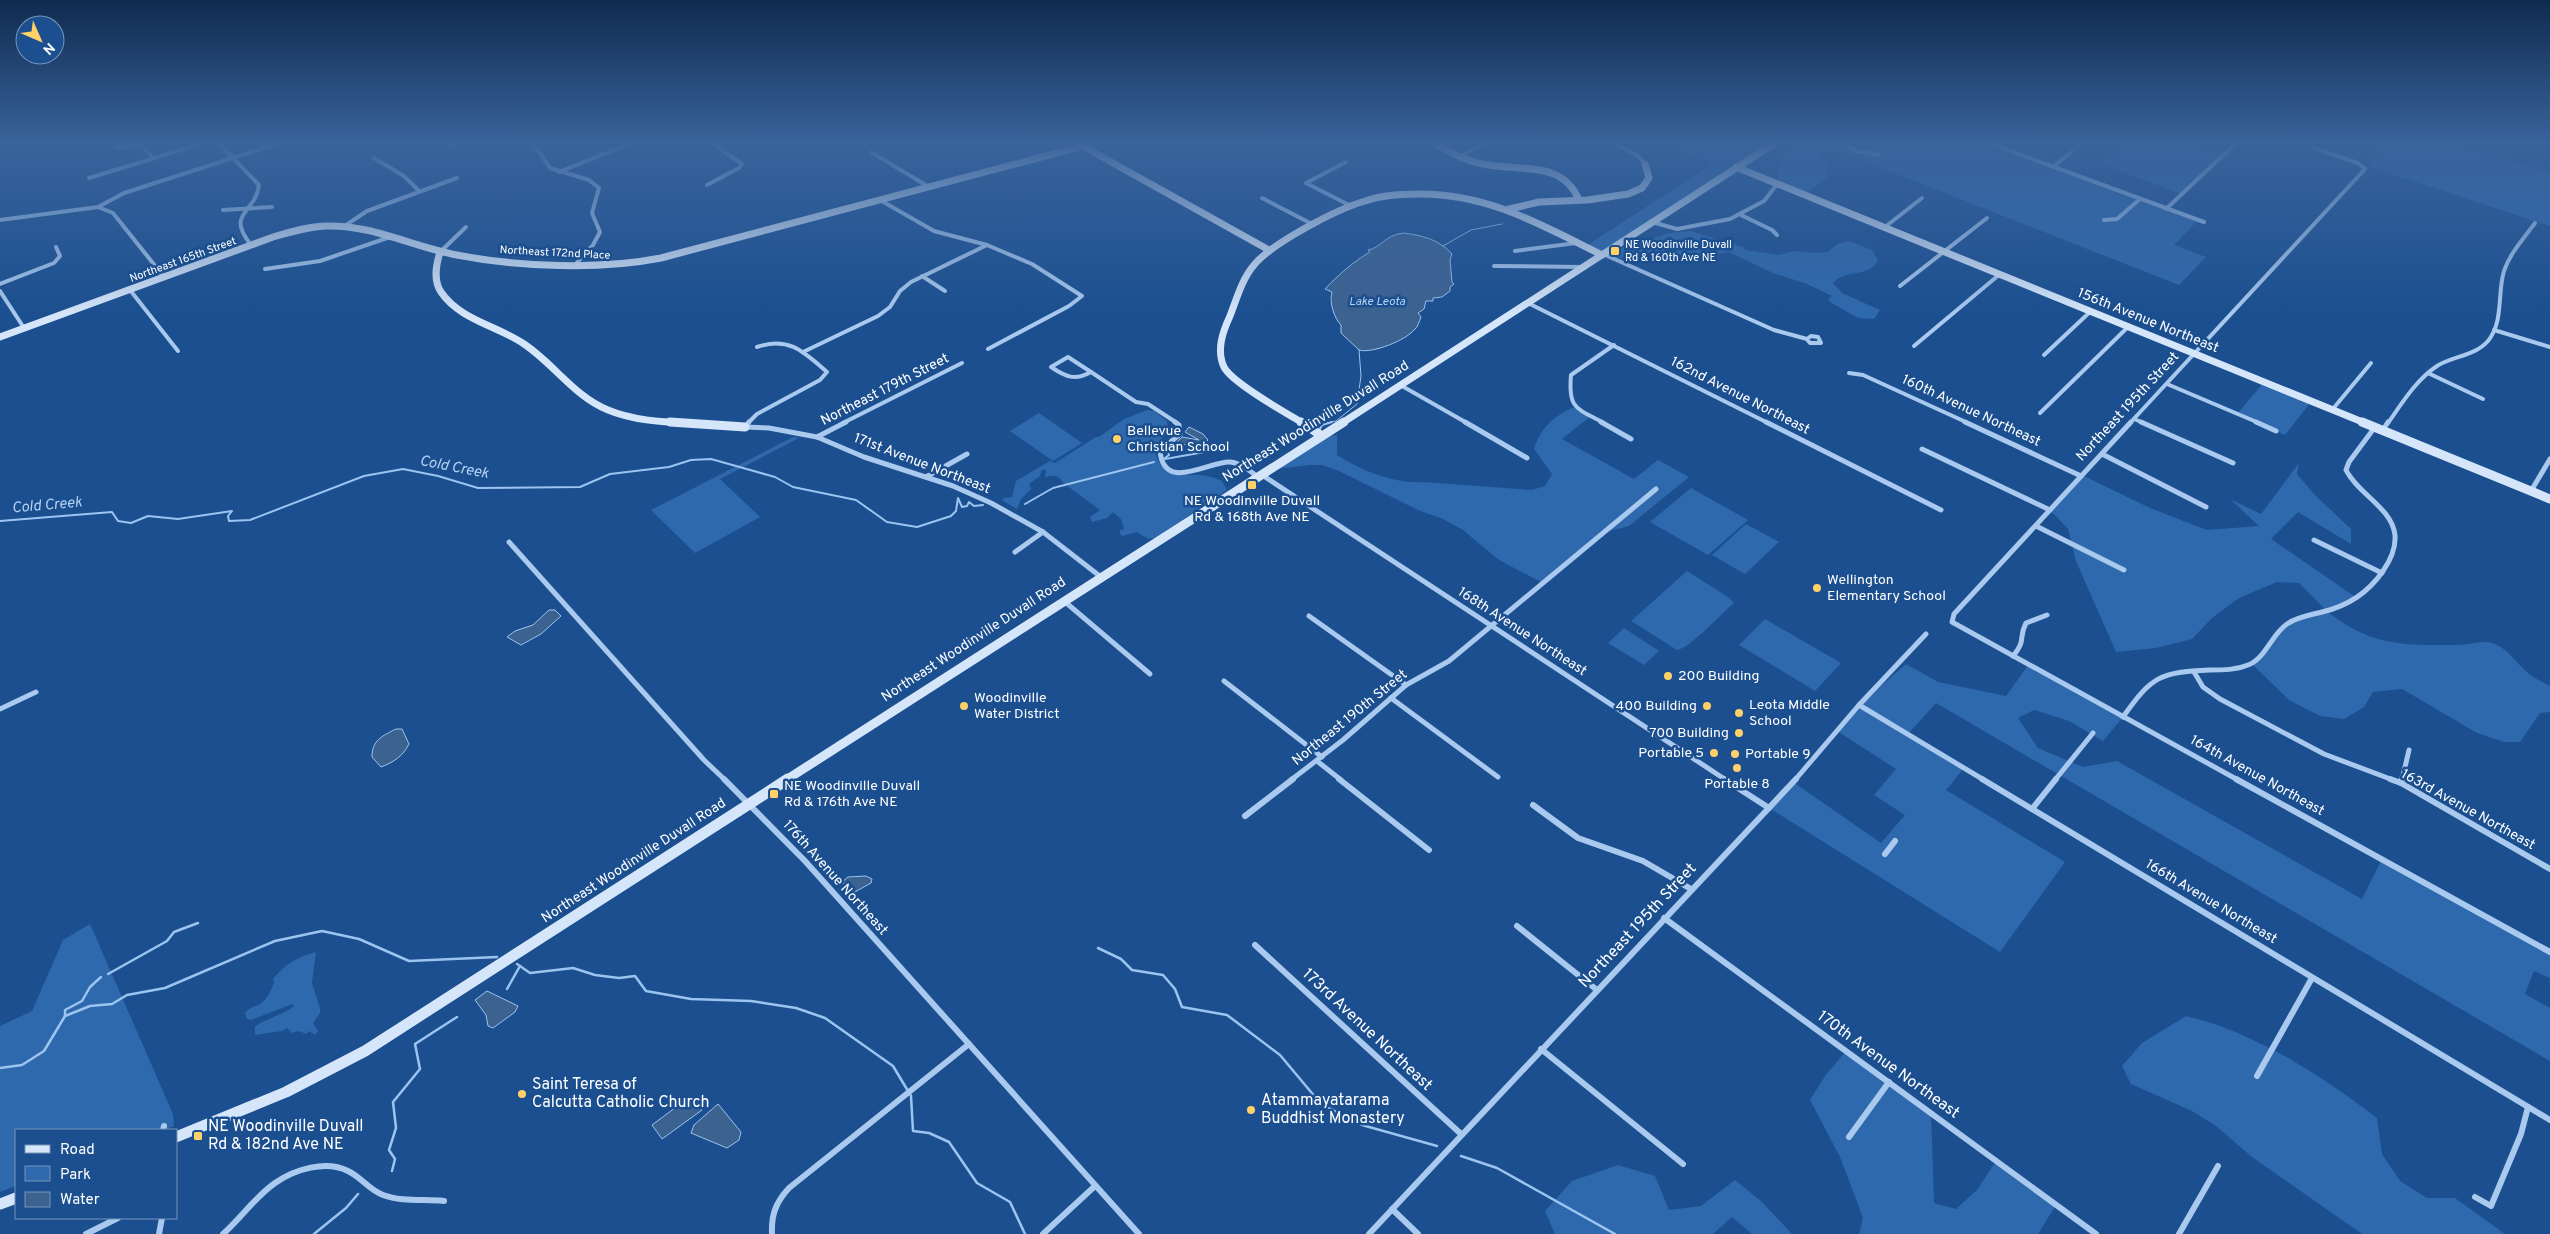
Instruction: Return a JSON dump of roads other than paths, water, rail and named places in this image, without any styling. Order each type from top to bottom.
[{"type":"main road","points":[[1180,201],[1269,250]]},
{"type":"main road","points":[[1322,436],[1228,374],[1219,356],[1242,280],[1256,262],[1269,250],[1364,201]]},
{"type":"main road","points":[[1465,201],[1509,210],[1603,254]]},
{"type":"main road","points":[[1509,210],[1540,202],[1568,201]]},
{"type":"main road","name":"Northeast Woodinville Duvall Road","points":[[178,1136],[278,1097],[352,1060],[1064,600],[1402,386],[1685,201]]},
{"type":"main road","name":"156th Avenue Northeast","points":[[1821,201],[2550,498]]},
{"type":"main road","name":"Northeast 165th Street","points":[[0,337],[251,245],[308,227],[346,225]]},
{"type":"main road","points":[[440,252],[436,265],[437,284],[448,301],[525,345],[576,390],[600,406],[622,415],[745,427]]},
{"type":"main road","points":[[0,1204],[15,1198]]},
{"type":"street","points":[[0,220],[98,207],[109,201]]},
{"type":"street","points":[[251,201],[239,218],[238,228],[241,235],[251,245]]},
{"type":"street","points":[[346,225],[367,211],[395,201]]},
{"type":"street","points":[[574,266],[593,245],[600,232],[592,213],[595,201]]},
{"type":"street","name":"Northeast 172nd Place","points":[[346,225],[390,236],[440,252],[472,257],[574,266],[612,267],[659,259],[878,201]]},
{"type":"street","points":[[881,201],[934,231],[987,245],[1043,270],[1082,296],[1081,299],[988,348]]},
{"type":"street","points":[[1267,201],[1314,226]]},
{"type":"street","points":[[1340,201],[1351,206]]},
{"type":"street","points":[[1652,222],[1676,229],[1708,224],[1741,215],[1765,201]]},
{"type":"street","points":[[1885,227],[1919,201]]},
{"type":"street","points":[[2104,220],[2117,219],[2138,201]]},
{"type":"street","points":[[2144,201],[2204,222]]},
{"type":"street","points":[[2166,209],[2175,201]]},
{"type":"street","name":"Northeast 195th Street","points":[[1952,622],[1954,614],[2289,254],[2335,201]]},
{"type":"street","points":[[98,207],[113,214],[164,277]]},
{"type":"street","points":[[223,210],[272,207]]},
{"type":"street","points":[[1741,215],[1772,230],[1777,235]]},
{"type":"street","points":[[1900,286],[1987,218]]},
{"type":"street","points":[[2383,430],[2414,388],[2428,373],[2444,362],[2480,348],[2487,343],[2494,330],[2506,264],[2536,224]]},
{"type":"street","points":[[440,252],[466,227]]},
{"type":"street","points":[[265,269],[320,261],[390,236]]},
{"type":"street","points":[[1515,251],[1577,243]]},
{"type":"street","points":[[803,352],[878,316],[890,307],[900,291],[922,276],[987,245]]},
{"type":"street","points":[[0,284],[54,264],[60,256],[56,246]]},
{"type":"street","points":[[1603,254],[1774,330],[1807,339]]},
{"type":"street","points":[[1494,266],[1583,267]]},
{"type":"street","points":[[1914,346],[2000,274]]},
{"type":"street","points":[[922,276],[945,291]]},
{"type":"street","points":[[130,290],[178,351]]},
{"type":"street","points":[[0,291],[24,328]]},
{"type":"street","name":"162nd Avenue Northeast","points":[[1528,303],[1941,510]]},
{"type":"street","points":[[2044,355],[2091,311]]},
{"type":"street","points":[[2040,413],[2128,326]]},
{"type":"street","points":[[2494,330],[2550,347]]},
{"type":"street","points":[[745,427],[757,414],[820,380],[827,372],[803,352],[782,342],[769,342],[757,347]]},
{"type":"street","points":[[1614,345],[1571,375],[1569,394],[1578,409],[1630,439]]},
{"type":"street","points":[[1068,357],[1092,372],[1082,378],[1068,378],[1051,367],[1068,357]]},
{"type":"street","name":"Northeast 179th Street","points":[[817,437],[962,363]]},
{"type":"street","points":[[2332,410],[2371,363]]},
{"type":"street","name":"168th Avenue Northeast","points":[[1092,372],[1136,402],[1153,407],[1179,425],[1180,434],[1160,451],[1162,460],[1172,470],[1187,474],[1229,462],[1240,465],[1260,476],[1769,808]]},
{"type":"street","name":"160th Avenue Northeast","points":[[1849,373],[1864,375],[2081,476]]},
{"type":"street","points":[[2428,373],[2483,399]]},
{"type":"street","points":[[2167,384],[2276,431]]},
{"type":"street","points":[[1402,386],[1527,458]]},
{"type":"street","points":[[2134,419],[2233,462]]},
{"type":"street","name":"171st Avenue Northeast","points":[[745,427],[776,429],[817,437],[864,457],[926,477],[991,503],[1043,532],[1100,577]]},
{"type":"street","points":[[2123,717],[2150,683],[2176,673],[2228,670],[2252,664],[2289,623],[2347,605],[2382,574],[2394,552],[2396,537],[2394,527],[2389,516],[2352,482],[2346,470],[2349,462],[2375,427]]},
{"type":"street","points":[[1922,449],[2050,510]]},
{"type":"street","points":[[926,477],[966,454]]},
{"type":"street","points":[[2102,454],[2206,507]]},
{"type":"street","points":[[2531,491],[2550,459]]},
{"type":"street","name":"Northeast 190th Street","points":[[1245,816],[1319,759],[1406,685],[1449,661],[1656,489]]},
{"type":"street","points":[[2036,526],[2124,570]]},
{"type":"street","points":[[1015,552],[1043,532]]},
{"type":"street","points":[[2314,540],[2382,574]]},
{"type":"street","name":"176th Avenue Northeast","points":[[509,542],[698,753],[750,803],[1139,1234]]},
{"type":"street","points":[[1064,600],[1150,674]]},
{"type":"street","points":[[2012,656],[2023,644],[2026,623],[2046,615]]},
{"type":"street","points":[[1309,616],[1406,685]]},
{"type":"street","name":"164th Avenue Northeast","points":[[1952,622],[2550,952]]},
{"type":"street","name":"Northeast 195th Street","points":[[1369,1234],[1769,808],[1859,706],[1926,634]]},
{"type":"street","name":"163rd Avenue Northeast","points":[[2194,672],[2209,692],[2274,728],[2324,754],[2400,783],[2550,869]]},
{"type":"street","points":[[1224,681],[1430,850]]},
{"type":"street","points":[[0,709],[36,692]]},
{"type":"street","points":[[1391,698],[1498,777]]},
{"type":"street","name":"166th Avenue Northeast","points":[[1859,706],[2550,1120]]},
{"type":"street","points":[[2032,809],[2093,733]]},
{"type":"street","points":[[2400,783],[2408,750]]},
{"type":"street","points":[[1533,805],[1578,838],[1596,846],[1643,861],[1691,889]]},
{"type":"street","points":[[1885,854],[1895,841]]},
{"type":"street","name":"170th Avenue Northeast","points":[[1664,918],[2096,1234]]},
{"type":"street","points":[[1517,926],[1597,990]]},
{"type":"street","name":"173rd Avenue Northeast","points":[[1255,945],[1461,1134]]},
{"type":"street","points":[[2257,1076],[2312,978]]},
{"type":"street","points":[[772,1234],[775,1203],[787,1188],[814,1169],[969,1044]]},
{"type":"street","points":[[1541,1049],[1683,1164]]},
{"type":"street","points":[[1849,1137],[1889,1082]]},
{"type":"street","points":[[2475,1197],[2491,1206],[2521,1134],[2528,1107]]},
{"type":"street","points":[[2179,1234],[2218,1166]]},
{"type":"street","points":[[223,1234],[258,1198],[276,1183],[296,1172],[316,1167],[333,1167],[347,1171],[380,1194],[393,1197],[444,1201]]},
{"type":"street","points":[[1043,1234],[1095,1186]]},
{"type":"street","points":[[1392,1209],[1418,1234]]},
{"type":"street","points":[[86,1234],[116,1219]]},
{"type":"street","points":[[160,1234],[162,1219]]},
{"type":"water","name":"Lake Leota","points":[[1403,233],[1430,239],[1442,245],[1452,254],[1450,260],[1452,282],[1454,284],[1450,287],[1450,291],[1442,297],[1433,298],[1433,301],[1426,301],[1424,309],[1418,313],[1421,317],[1418,324],[1410,334],[1397,342],[1380,348],[1365,351],[1359,350],[1341,333],[1341,325],[1333,310],[1332,292],[1325,289],[1346,269],[1370,252],[1368,250],[1392,236]]},
{"type":"water","points":[[1189,427],[1203,434],[1208,440],[1204,444],[1174,445],[1182,437],[1199,440],[1185,432]]},
{"type":"water","points":[[549,610],[555,610],[561,616],[541,634],[521,645],[507,637],[515,631],[533,625]]},
{"type":"water","points":[[396,729],[402,729],[409,744],[398,758],[381,767],[372,757],[372,751],[382,736]]},
{"type":"water","points":[[866,876],[872,879],[871,883],[853,893],[842,882],[848,877]]},
{"type":"water","points":[[487,991],[518,1006],[515,1012],[493,1028],[488,1026],[486,1015],[475,1000]]},
{"type":"water","points":[[691,1096],[702,1110],[662,1139],[652,1125]]},
{"type":"water","points":[[718,1104],[741,1132],[739,1140],[727,1148],[691,1133],[694,1125]]},
{"type":"waterway","points":[[1443,246],[1471,230],[1502,224]]},
{"type":"waterway","points":[[1327,423],[1336,421],[1357,404],[1361,376],[1359,350]]},
{"type":"waterway","points":[[1320,429],[1322,425],[1332,422]]},
{"type":"waterway","points":[[1165,458],[1169,455],[1167,449],[1177,450],[1172,446]]},
{"type":"waterway","points":[[1165,459],[1216,450]]},
{"type":"waterway","name":"Cold Creek","points":[[0,521],[112,512],[118,521],[131,523],[148,516],[178,519],[232,511],[228,516],[229,521],[250,520],[364,476],[403,469],[438,476],[478,488],[580,487],[610,474],[669,467],[691,460],[711,459],[775,477],[793,487],[856,500],[887,522],[917,527],[951,516],[956,511],[958,498],[962,507],[967,506],[969,502],[974,506],[983,505]]},
{"type":"waterway","points":[[1025,504],[1053,488],[1154,462]]},
{"type":"waterway","points":[[108,974],[167,941],[174,932],[198,923]]},
{"type":"waterway","points":[[65,1016],[90,1006],[112,1004],[127,995],[165,988],[275,941],[322,931],[359,939],[409,961],[497,957]]},
{"type":"waterway","points":[[1098,948],[1121,959],[1132,970],[1163,975],[1175,989],[1182,1007],[1227,1015],[1280,1055],[1321,1104],[1362,1125],[1437,1146]]},
{"type":"waterway","points":[[507,989],[520,966]]},
{"type":"waterway","points":[[520,966],[530,973],[573,968],[595,975],[619,978],[635,976],[646,991],[691,999],[751,1001],[796,1008],[825,1018],[893,1066],[911,1096],[913,1131],[929,1133],[949,1142],[977,1183],[1010,1202],[1025,1234]]},
{"type":"waterway","points":[[65,1016],[65,1010],[82,1001],[90,987],[101,977]]},
{"type":"waterway","points":[[0,1068],[22,1065],[44,1051],[65,1016]]},
{"type":"waterway","points":[[392,1171],[395,1159],[389,1150],[396,1128],[393,1102],[420,1069],[415,1044],[457,1017]]},
{"type":"waterway","points":[[1461,1156],[1497,1168],[1615,1234]]},
{"type":"waterway","points":[[314,1234],[346,1208],[358,1194]]},
{"type":"place","name":"NE Woodinville Duvall Rd & 160th Ave NE","points":[[1615,251]]},
{"type":"place","name":"Bellevue Christian School","points":[[1117,439]]},
{"type":"place","name":"NE Woodinville Duvall Rd & 168th Ave NE","points":[[1252,485]]},
{"type":"place","name":"Wellington Elementary School","points":[[1817,588]]},
{"type":"place","name":"200 Building","points":[[1668,676]]},
{"type":"place","name":"Woodinville Water District","points":[[964,706]]},
{"type":"place","name":"400 Building","points":[[1707,706]]},
{"type":"place","name":"Leota Middle School","points":[[1739,713]]},
{"type":"place","name":"700 Building","points":[[1739,733]]},
{"type":"place","name":"Portable 5","points":[[1714,753]]},
{"type":"place","name":"Portable 9","points":[[1735,754]]},
{"type":"place","name":"Portable 8","points":[[1737,768]]},
{"type":"place","name":"NE Woodinville Duvall Rd & 176th Ave NE","points":[[774,794]]},
{"type":"place","name":"Saint Teresa of Calcutta Catholic Church","points":[[522,1094]]},
{"type":"place","name":"Atammayatarama Buddhist Monastery","points":[[1251,1110]]},
{"type":"place","name":"NE Woodinville Duvall Rd & 182nd Ave NE","points":[[198,1136]]}]
